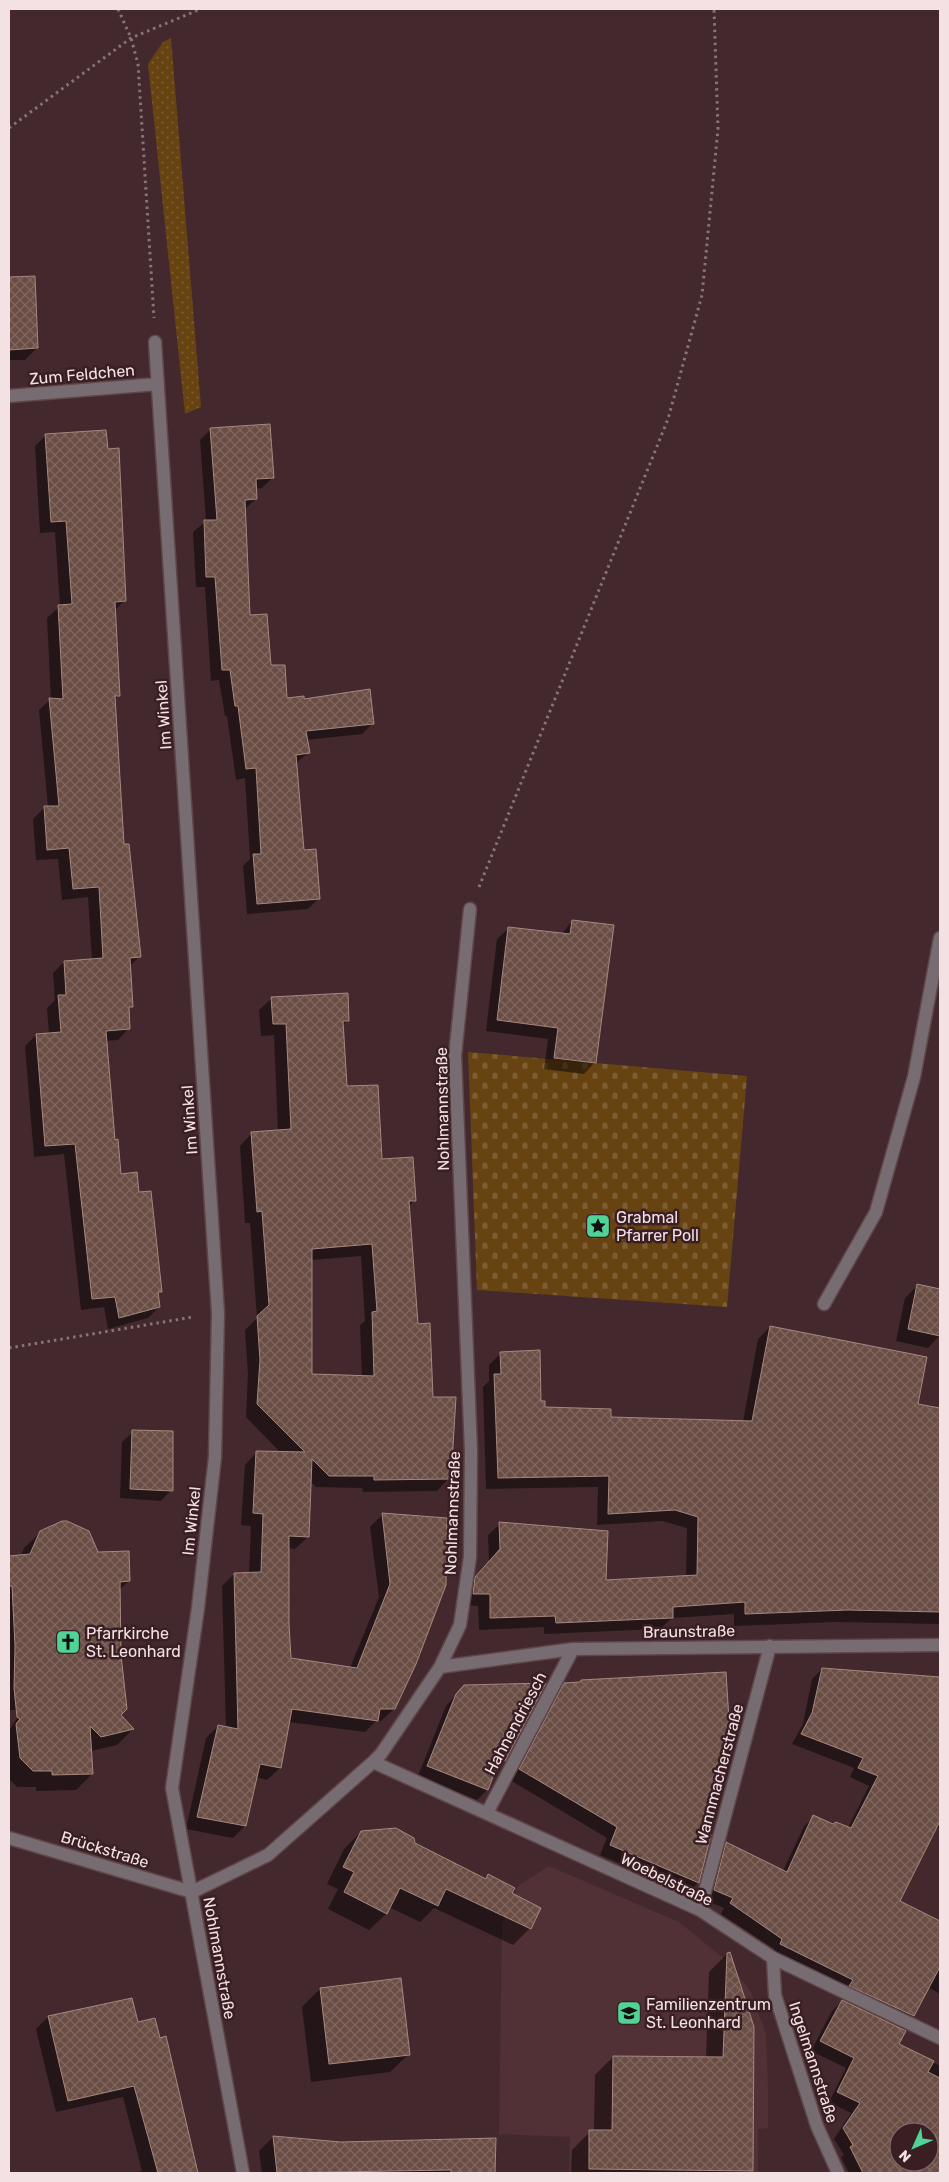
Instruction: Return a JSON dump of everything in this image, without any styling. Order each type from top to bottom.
[{"type":"street","name":"Im Winkel","points":[[155,342],[218,1313],[214,1457],[198,1608],[172,1788],[192,1892]]},
{"type":"street","name":"Zum Feldchen","points":[[9,396],[158,384]]},
{"type":"street","name":"Nohlmannstraße","points":[[243,2173],[192,1892],[268,1855],[373,1762],[381,1754],[440,1667],[460,1625],[470,1557],[471,1451],[454,1056],[470,909]]},
{"type":"street","points":[[824,1304],[876,1212],[914,1077],[940,938]]},
{"type":"street","name":"Braunstraße","points":[[440,1667],[573,1649],[940,1645]]},
{"type":"street","name":"Wannmacherstraße","points":[[700,1910],[770,1646]]},
{"type":"street","name":"Hahnendriesch","points":[[487,1814],[573,1649]]},
{"type":"street","name":"Woebelstraße","points":[[373,1762],[700,1910],[773,1958],[940,2038]]},
{"type":"street","name":"Brückstraße","points":[[9,1838],[192,1892]]},
{"type":"street","name":"Ingelmannstraße","points":[[773,1958],[774,1995],[817,2126],[838,2173]]},
{"type":"path","points":[[118,9],[131,38],[138,64],[155,342]]},
{"type":"path","points":[[9,128],[131,38],[201,9]]},
{"type":"path","points":[[470,909],[668,419],[702,295],[718,129],[714,9]]},
{"type":"path","points":[[9,1348],[218,1313]]},
{"type":"shaded area","name":"Familienzentrum St. Leonhard","points":[[549,1866],[679,1922],[727,1961],[751,1992],[766,2034],[768,2128],[758,2129],[758,2173],[569,2173],[570,2137],[499,2134],[502,1924],[518,1886]]},
{"type":"green space","points":[[171,38],[201,407],[185,414],[148,64],[163,42]]},
{"type":"green space","points":[[468,1052],[747,1076],[727,1307],[477,1290]]},
{"type":"building","points":[[35,276],[38,348],[9,350],[9,277]]},
{"type":"building","points":[[270,424],[274,478],[256,479],[257,499],[245,500],[250,615],[267,614],[271,665],[285,665],[287,698],[304,696],[304,699],[370,689],[374,724],[306,731],[310,753],[296,755],[304,850],[316,849],[320,899],[257,904],[253,854],[261,854],[256,768],[246,769],[238,706],[235,706],[230,670],[222,670],[215,577],[206,577],[204,520],[217,520],[210,428]]},
{"type":"building","points":[[106,430],[108,449],[119,448],[126,601],[115,602],[120,696],[115,696],[124,844],[129,844],[141,957],[130,958],[133,1007],[129,1007],[130,1029],[106,1031],[115,1140],[118,1139],[121,1174],[137,1172],[139,1192],[151,1191],[162,1292],[158,1292],[160,1307],[119,1318],[115,1297],[92,1299],[75,1144],[45,1146],[36,1034],[61,1032],[58,995],[66,995],[64,961],[103,958],[99,887],[73,889],[69,848],[47,850],[44,806],[59,806],[49,698],[63,699],[58,605],[72,604],[66,521],[51,522],[45,434]]},
{"type":"building","points":[[572,920],[614,925],[596,1063],[554,1058],[558,1028],[497,1020],[508,927],[570,934]]},
{"type":"building","points":[[348,993],[349,1021],[343,1021],[347,1086],[378,1085],[382,1159],[413,1157],[416,1201],[409,1201],[418,1324],[430,1323],[433,1397],[456,1397],[451,1479],[374,1480],[374,1476],[329,1476],[312,1459],[309,1537],[289,1536],[291,1658],[357,1668],[390,1584],[382,1513],[447,1518],[446,1585],[416,1664],[395,1709],[380,1709],[378,1721],[292,1709],[281,1768],[260,1764],[246,1826],[197,1817],[218,1725],[238,1729],[234,1573],[261,1572],[263,1514],[253,1513],[256,1451],[305,1452],[257,1404],[260,1360],[257,1316],[269,1305],[262,1211],[257,1212],[251,1132],[291,1129],[286,1024],[273,1024],[271,997]],"holes":[[[372,1244],[377,1311],[372,1312],[374,1376],[312,1374],[312,1249]]]},
{"type":"building","points":[[917,1284],[940,1289],[940,1336],[908,1329]]},
{"type":"building","points":[[770,1326],[927,1357],[918,1404],[940,1408],[940,1612],[848,1610],[745,1614],[745,1602],[673,1607],[673,1618],[556,1623],[555,1616],[490,1618],[490,1594],[473,1594],[475,1577],[500,1549],[499,1522],[608,1531],[606,1580],[697,1575],[698,1517],[675,1510],[608,1514],[609,1476],[498,1478],[494,1374],[501,1374],[500,1352],[540,1350],[541,1401],[545,1401],[545,1407],[611,1409],[611,1417],[752,1421]]},
{"type":"building","points":[[132,1430],[173,1431],[173,1491],[130,1489]]},
{"type":"building","name":"Pfarrkirche St. Leonhard","points":[[62,1521],[67,1521],[89,1531],[98,1552],[129,1551],[130,1581],[120,1582],[121,1655],[127,1709],[121,1715],[134,1729],[101,1737],[90,1726],[93,1774],[52,1775],[52,1771],[33,1771],[20,1758],[16,1724],[20,1719],[17,1717],[14,1688],[15,1646],[12,1586],[9,1586],[9,1556],[30,1554],[40,1531]]},
{"type":"building","points":[[822,1668],[940,1677],[940,1821],[900,1901],[940,1921],[940,1967],[914,2016],[849,1986],[853,1980],[780,1944],[782,1939],[730,1903],[733,1898],[714,1890],[726,1842],[787,1872],[813,1815],[833,1824],[836,1822],[851,1828],[878,1776],[858,1768],[863,1758],[801,1734],[812,1713]]},
{"type":"building","points":[[726,1672],[730,1736],[706,1833],[711,1835],[699,1883],[610,1845],[617,1827],[519,1769],[564,1683],[580,1682],[581,1680]]},
{"type":"building","points":[[546,1683],[505,1761],[500,1758],[488,1790],[427,1766],[456,1694],[464,1685]]},
{"type":"building","points":[[396,1828],[414,1838],[415,1843],[486,1879],[488,1874],[515,1888],[512,1893],[541,1908],[531,1929],[446,1889],[438,1906],[400,1888],[387,1914],[344,1892],[354,1872],[343,1867],[361,1831]]},
{"type":"building","points":[[730,1952],[754,2027],[753,2171],[589,2169],[589,2130],[612,2130],[613,2056],[723,2057],[727,1953]]},
{"type":"building","points":[[401,1978],[410,2055],[329,2064],[320,1988]]},
{"type":"building","points":[[132,1998],[138,2022],[155,2018],[160,2038],[166,2036],[198,2173],[158,2173],[134,2086],[68,2101],[48,2016]]},
{"type":"building","points":[[842,2000],[906,2031],[899,2044],[934,2061],[928,2072],[940,2078],[940,2173],[863,2173],[850,2147],[853,2145],[843,2128],[860,2103],[837,2092],[854,2058],[820,2041]]},
{"type":"building","points":[[273,2136],[341,2142],[496,2138],[495,2173],[451,2173],[451,2170],[277,2173]]},
{"type":"place","name":"Grabmal Pfarrer Poll","points":[[598,1226]]},
{"type":"place","name":"Pfarrkirche St. Leonhard","points":[[68,1642]]},
{"type":"place","name":"Familienzentrum St. Leonhard","points":[[629,2013]]}]
